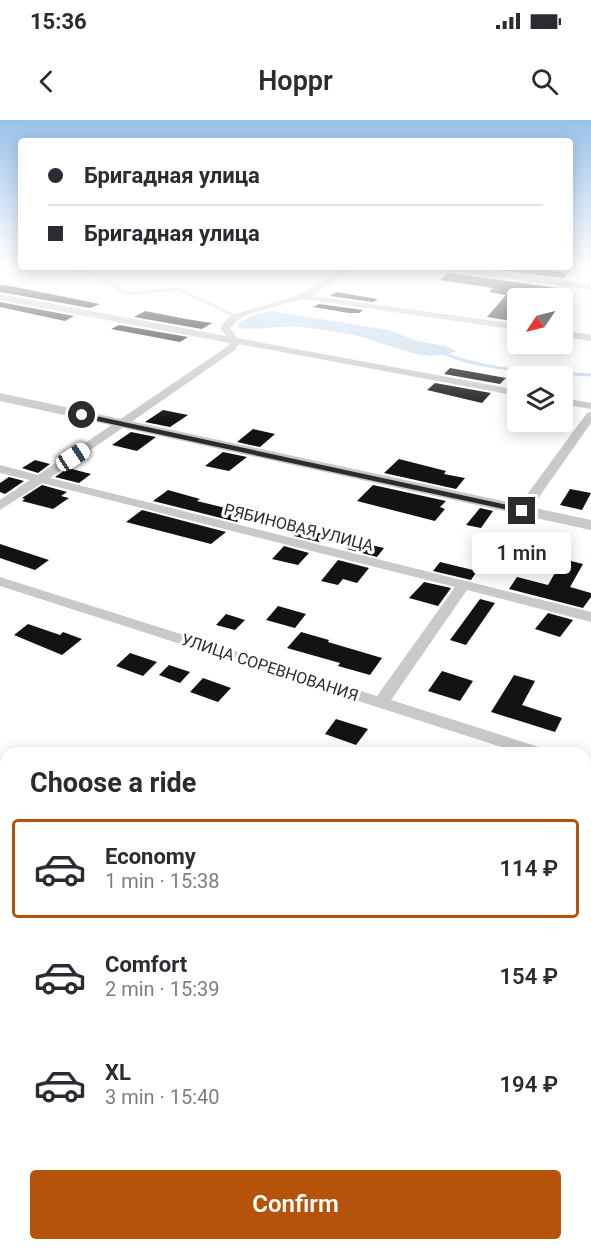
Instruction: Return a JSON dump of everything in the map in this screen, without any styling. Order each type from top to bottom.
[{"type":"street","points":[[102,316],[507,391]]},
{"type":"street","points":[[0,506],[232,348],[235,345],[234,340],[225,328],[230,321],[240,316]]},
{"type":"street","points":[[438,316],[507,325]]},
{"type":"street","points":[[573,335],[591,338]]},
{"type":"street","points":[[0,398],[591,525]]},
{"type":"street","points":[[573,403],[591,406]]},
{"type":"street","points":[[522,511],[591,415]]},
{"type":"street","name":"РЯБИНОВАЯ УЛИЦА","points":[[0,469],[591,617]]},
{"type":"street","name":"УЛИЦА СОРЕВНОВАНИЯ","points":[[0,581],[520,747]]},
{"type":"street","points":[[381,702],[464,585]]},
{"type":"water","points":[[250,316],[301,316],[389,330],[417,341],[445,346],[456,351],[433,356],[420,354],[358,336],[303,327],[239,328],[238,324]]},
{"type":"building","points":[[41,316],[74,316],[65,321]]},
{"type":"building","points":[[169,316],[212,323],[202,329],[134,317]]},
{"type":"building","points":[[507,316],[507,320],[487,317]]},
{"type":"building","points":[[119,325],[188,337],[180,342],[111,329]]},
{"type":"building","points":[[450,368],[506,378],[500,384],[444,374]]},
{"type":"building","points":[[435,383],[491,393],[482,403],[427,390]]},
{"type":"building","points":[[163,410],[188,415],[170,427],[145,422]]},
{"type":"building","points":[[253,429],[275,434],[260,447],[237,442]]},
{"type":"building","points":[[131,432],[156,437],[137,451],[112,445]]},
{"type":"building","points":[[223,452],[247,457],[229,471],[205,466]]},
{"type":"building","points":[[399,459],[446,471],[444,474],[465,478],[456,489],[384,473]]},
{"type":"building","points":[[35,460],[50,464],[38,473],[22,468]]},
{"type":"building","points":[[68,468],[91,474],[79,483],[55,477]]},
{"type":"building","points":[[9,477],[24,481],[5,494],[0,492],[0,483]]},
{"type":"building","points":[[42,485],[67,492],[61,496],[69,498],[53,509],[22,501],[25,499],[22,498]]},
{"type":"building","points":[[373,485],[446,501],[440,507],[445,509],[435,521],[357,501]]},
{"type":"building","points":[[570,489],[591,493],[582,510],[560,505]]},
{"type":"building","points":[[168,490],[200,499],[197,501],[246,513],[237,522],[153,501]]},
{"type":"building","points":[[480,508],[493,511],[481,528],[466,525]]},
{"type":"building","points":[[142,510],[226,532],[211,544],[126,522]]},
{"type":"building","points":[[301,528],[326,535],[319,542],[294,536]]},
{"type":"building","points":[[354,541],[384,548],[377,557],[347,549]]},
{"type":"building","points":[[0,544],[49,560],[35,570],[0,558]]},
{"type":"building","points":[[284,546],[309,553],[298,565],[272,559]]},
{"type":"building","points":[[563,559],[583,564],[570,587],[591,593],[591,597],[583,608],[509,589],[517,577],[548,585]]},
{"type":"building","points":[[338,560],[369,568],[357,583],[343,579],[338,585],[321,581]]},
{"type":"building","points":[[440,562],[477,571],[471,580],[433,571]]},
{"type":"building","points":[[424,582],[451,588],[438,606],[409,598]]},
{"type":"building","points":[[480,599],[495,603],[466,645],[450,640]]},
{"type":"building","points":[[278,606],[306,614],[295,628],[266,620]]},
{"type":"building","points":[[548,613],[573,620],[560,637],[535,629]]},
{"type":"building","points":[[226,614],[245,620],[235,630],[216,625]]},
{"type":"building","points":[[28,624],[60,635],[63,632],[82,639],[62,655],[14,635]]},
{"type":"building","points":[[301,632],[382,658],[370,675],[338,666],[340,663],[287,648]]},
{"type":"building","points":[[130,653],[157,662],[143,676],[116,666]]},
{"type":"building","points":[[169,665],[190,672],[180,683],[159,675]]},
{"type":"building","points":[[442,671],[473,681],[460,701],[428,691]]},
{"type":"building","points":[[514,675],[535,681],[522,705],[562,718],[555,732],[491,712]]},
{"type":"building","points":[[203,678],[231,688],[218,702],[190,692]]},
{"type":"building","points":[[336,719],[368,729],[356,745],[325,734]]},
{"type":"waterway","points":[[440,352],[458,359],[495,367],[533,372],[591,375]]},
{"type":"route","points":[[82,415],[522,511]]}]
